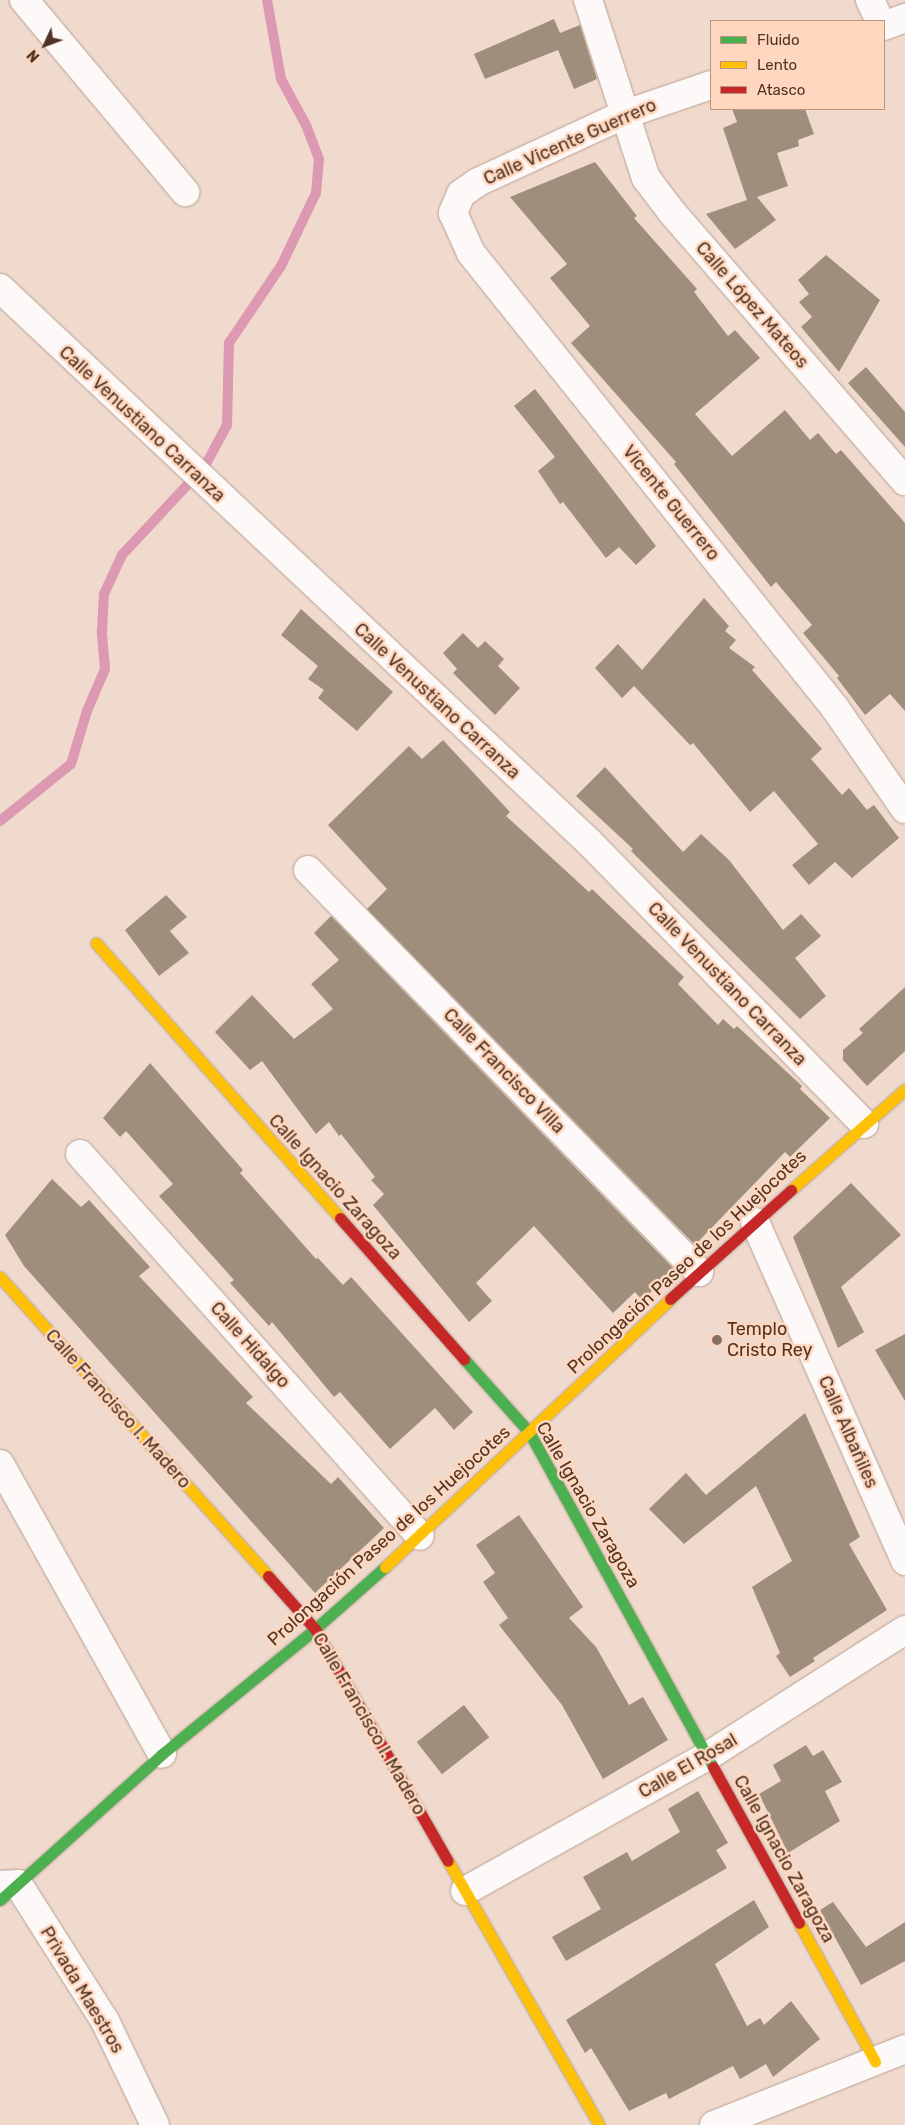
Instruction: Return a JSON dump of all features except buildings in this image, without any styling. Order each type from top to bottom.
[{"type":"street","points":[[24,0],[184,192]]},
{"type":"street","name":"Calle López Mateos","points":[[588,0],[623,115],[646,178],[670,210],[905,481]]},
{"type":"street","points":[[870,0],[880,20]]},
{"type":"street","points":[[885,26],[905,18]]},
{"type":"street","name":"Calle Vicente Guerrero","points":[[461,194],[478,182],[623,115],[710,85]]},
{"type":"street","name":"Vicente Guerrero","points":[[461,194],[453,214],[471,253],[834,708],[905,808]]},
{"type":"street","name":"Calle Venustiano Carranza","points":[[0,288],[39,327],[589,842],[864,1124]]},
{"type":"street","name":"Calle Francisco Villa","points":[[308,870],[699,1272]]},
{"type":"street","name":"Calle Ignacio Zaragoza","points":[[96,943],[529,1432],[876,2061]]},
{"type":"street","name":"Prolongación Paseo de los Huejocotes","points":[[6,1890],[162,1754],[315,1629],[420,1536],[699,1272],[905,1089]]},
{"type":"street","name":"Calle Hidalgo","points":[[80,1154],[420,1536]]},
{"type":"street","name":"Calle Albañiles","points":[[755,1222],[905,1560]]},
{"type":"street","name":"Calle Francisco I. Madero","points":[[0,1277],[315,1629],[599,2125]]},
{"type":"street","points":[[0,1464],[162,1754]]},
{"type":"street","name":"Calle El Rosal","points":[[466,1891],[708,1756],[905,1630]]},
{"type":"street","name":"Privada Maestros","points":[[6,1890],[105,2021],[155,2125]]},
{"type":"street","points":[[714,2125],[905,2049]]},
{"type":"waterway","points":[[0,821],[71,764],[87,711],[105,669],[102,631],[104,594],[122,555],[205,466],[227,425],[229,343],[281,266],[316,193],[319,159],[306,125],[281,79],[267,0]]},
{"type":"traffic: fast","points":[[464,1359],[529,1432],[713,1767]]},
{"type":"traffic: fast","points":[[0,1900],[162,1754],[315,1629],[385,1567]]},
{"type":"traffic: slow","points":[[96,943],[340,1218]]},
{"type":"traffic: slow","points":[[791,1190],[905,1089]]},
{"type":"traffic: slow","points":[[0,1277],[268,1576]]},
{"type":"traffic: slow","points":[[385,1567],[670,1299]]},
{"type":"traffic: slow","points":[[448,1861],[599,2125]]},
{"type":"traffic: slow","points":[[799,1923],[875,2061]]},
{"type":"traffic: jam","points":[[670,1299],[791,1190]]},
{"type":"traffic: jam","points":[[340,1218],[464,1359]]},
{"type":"traffic: jam","points":[[268,1576],[315,1629],[448,1861]]},
{"type":"traffic: jam","points":[[713,1767],[799,1923]]},
{"type":"place","name":"Templo Cristo Rey","points":[[717,1340]]}]
